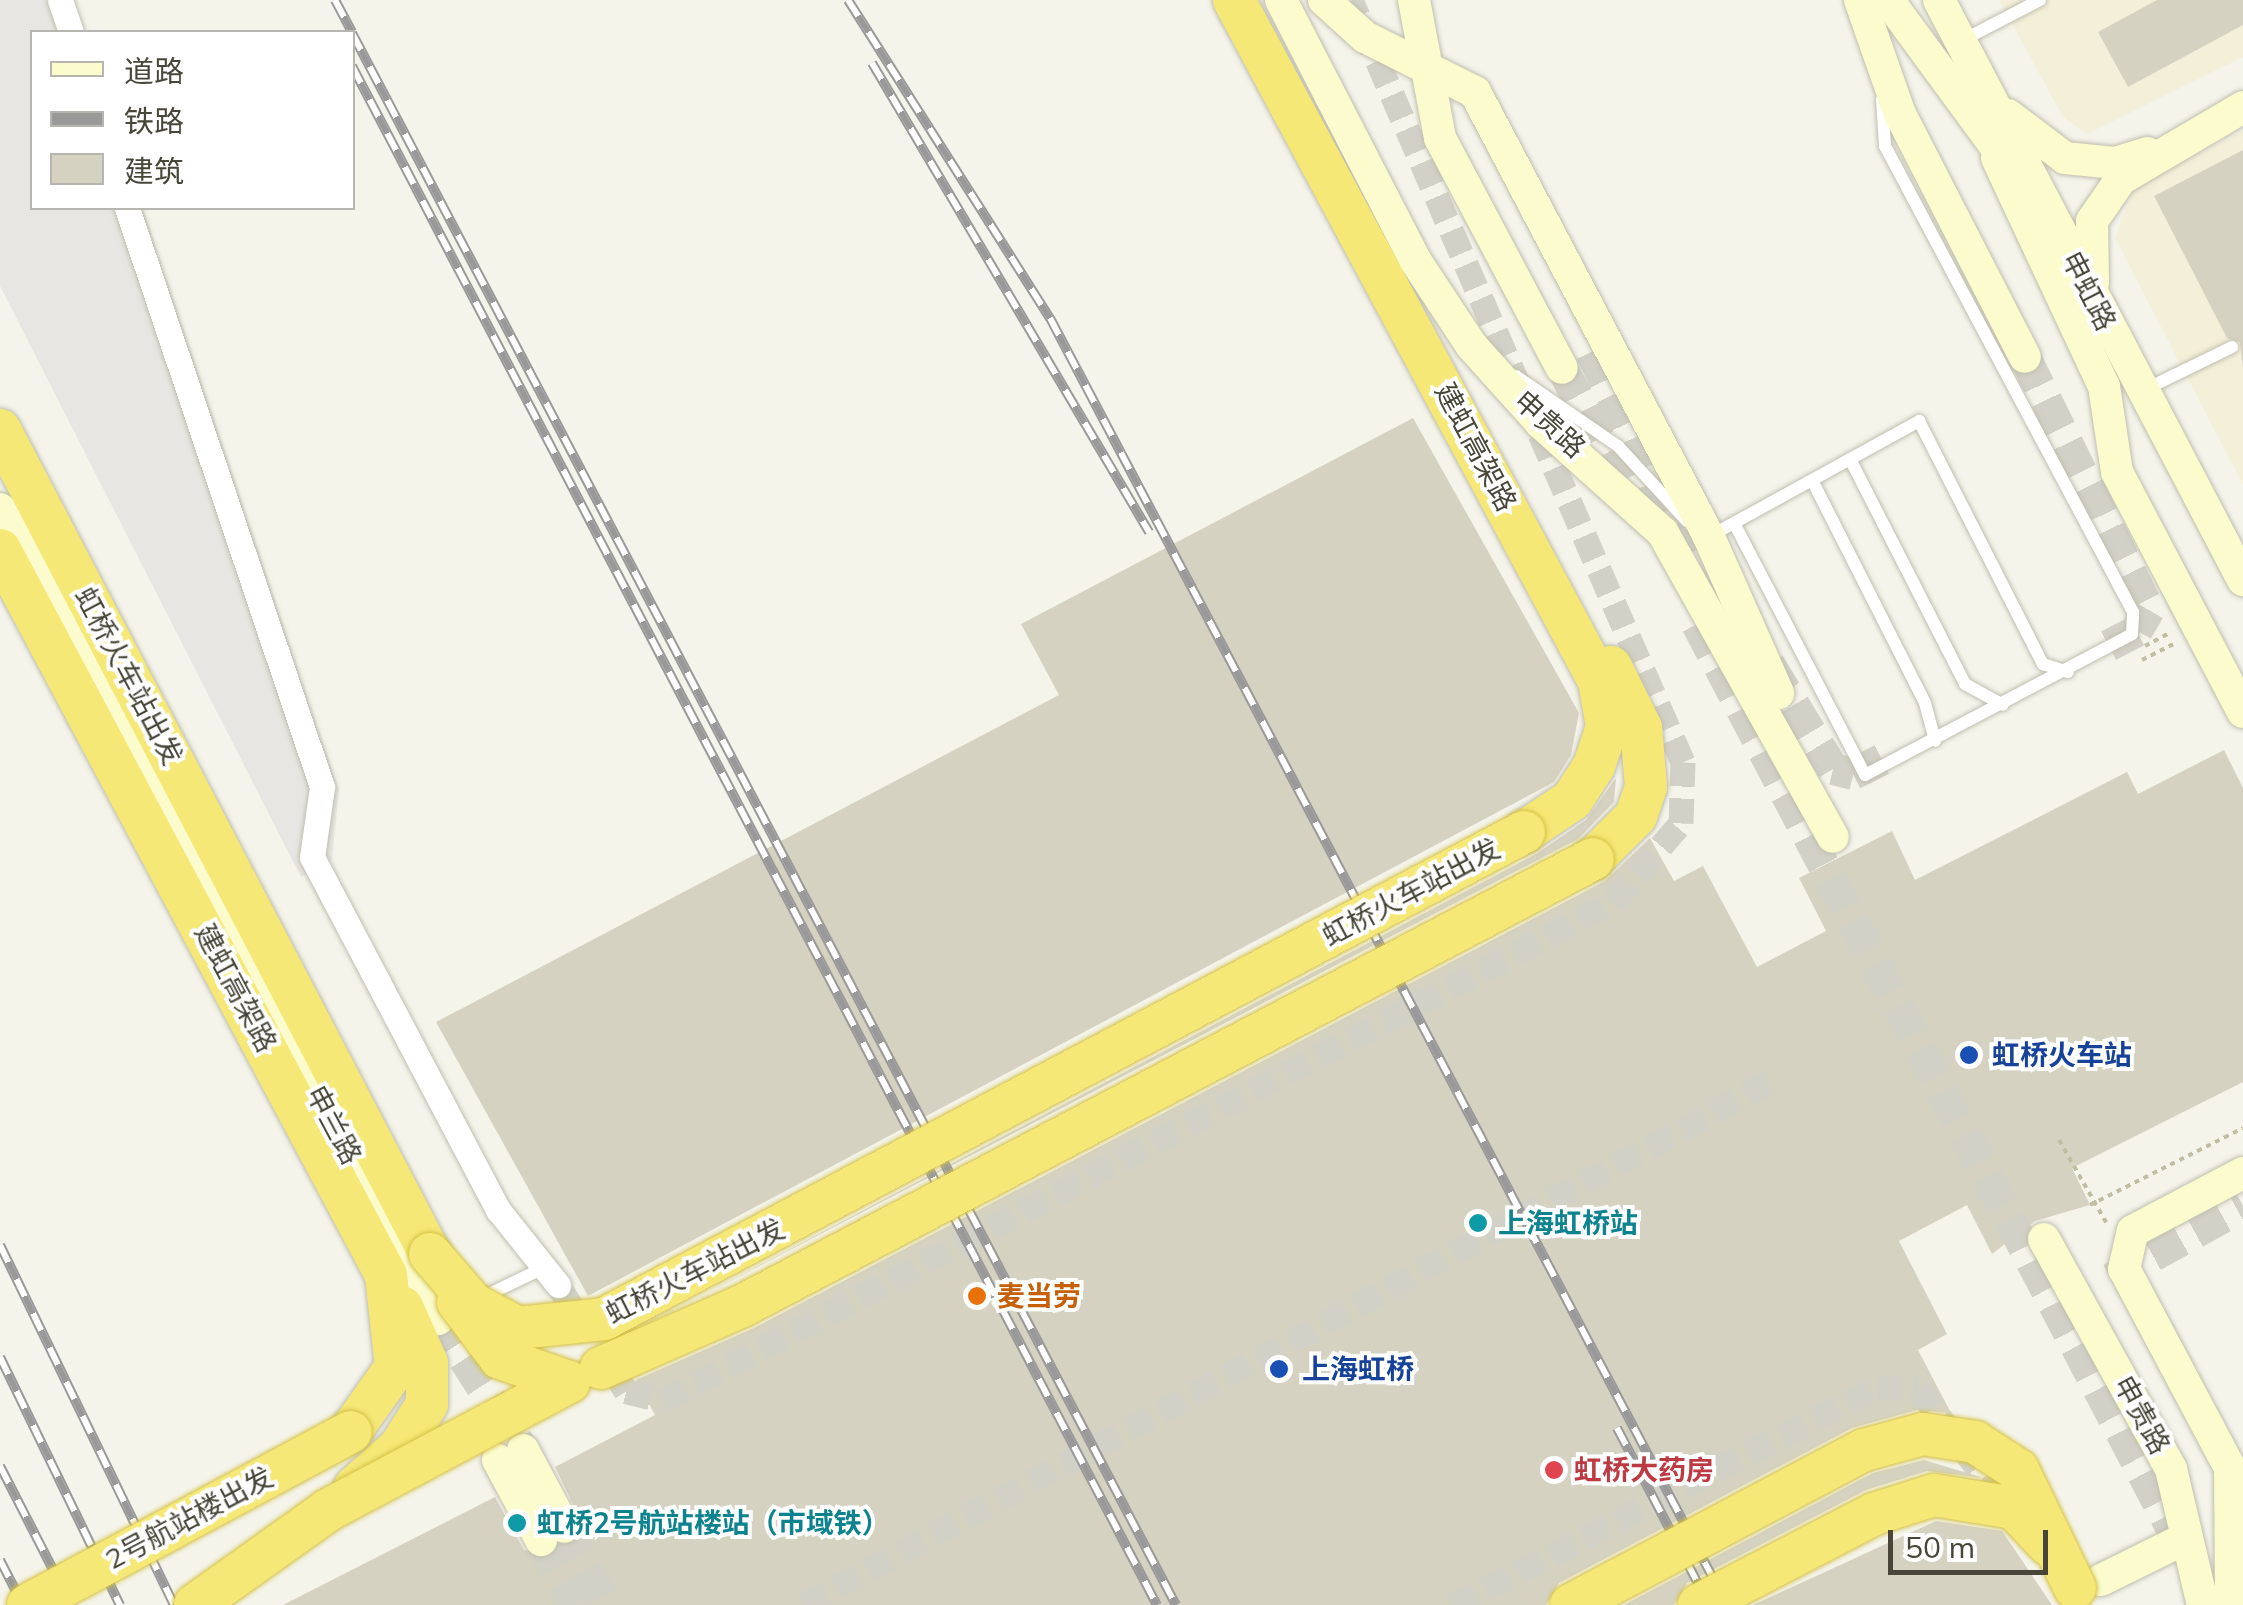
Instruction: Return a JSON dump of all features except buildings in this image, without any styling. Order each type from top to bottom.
[{"type":"highway","points":[[1234,0],[1262,51]]},
{"type":"highway","points":[[1243,0],[1262,51]]},
{"type":"highway","name":"建虹高架路","points":[[1262,51],[1599,681],[1607,727],[1572,800],[1524,832]]},
{"type":"highway","name":"虹桥火车站出发","points":[[0,430],[430,1254],[473,1304],[518,1328],[604,1319],[1524,832]]},
{"type":"highway","name":"建虹高架路","points":[[0,550],[386,1275],[396,1367],[350,1432]]},
{"type":"highway","points":[[328,1510],[569,1382],[742,1306],[1593,859],[1636,816],[1648,761],[1600,646],[1564,611]]},
{"type":"highway","points":[[430,1254],[491,1350],[569,1382]]},
{"type":"highway","points":[[195,1605],[328,1510],[386,1462],[427,1404],[427,1363],[386,1275]]},
{"type":"highway","name":"2号航站楼出发","points":[[28,1605],[350,1432]]},
{"type":"highway","points":[[1571,1605],[1864,1450],[1923,1434],[1974,1442],[2018,1470],[2087,1591]]},
{"type":"highway","points":[[1699,1605],[1902,1502],[1960,1493],[2014,1508],[2087,1591]]},
{"type":"street","points":[[60,0],[70,30]]},
{"type":"street","name":"申贵路","points":[[1281,0],[1415,260],[1471,345],[1663,533],[1833,837],[1722,530]]},
{"type":"street","points":[[1324,0],[1366,37],[1422,59],[1475,92],[1722,530]]},
{"type":"street","name":"申贵路","points":[[1414,0],[1422,59],[1440,138],[1576,360]]},
{"type":"street","points":[[1860,0],[1900,114],[2025,356]]},
{"type":"street","points":[[1888,0],[2056,225]]},
{"type":"street","name":"申虹路","points":[[1939,0],[2243,580]]},
{"type":"street","points":[[1994,102],[2064,158],[2115,162],[2162,150]]},
{"type":"street","points":[[2096,304],[2092,221],[2121,180],[2162,150],[2243,107]]},
{"type":"street","points":[[1986,134],[2104,386],[2117,472],[2243,712]]},
{"type":"street","points":[[128,210],[322,788],[312,858],[499,1211],[558,1285]]},
{"type":"street","name":"申兰路","points":[[0,510],[438,1319]]},
{"type":"street","points":[[2232,1605],[2237,1544],[2230,1468],[2124,1269],[2125,1245],[2160,1214],[2243,1173]]},
{"type":"street","name":"申贵路","points":[[2044,1239],[2172,1469],[2184,1539],[2203,1605]]},
{"type":"street","points":[[511,1455],[552,1534]]},
{"type":"street","points":[[2172,1469],[2237,1544]]},
{"type":"street","points":[[2087,1591],[2184,1539]]},
{"type":"lane","points":[[1961,41],[2040,0]]},
{"type":"lane","points":[[1471,345],[1618,446],[1722,530],[1865,775],[2122,645],[2133,612],[1886,146],[1879,52]]},
{"type":"lane","points":[[2142,391],[2232,347]]},
{"type":"lane","points":[[1722,530],[1919,421],[2043,664],[2068,672]]},
{"type":"lane","points":[[1850,459],[1965,684],[2003,705]]},
{"type":"lane","points":[[1812,480],[1925,703],[1934,742]]},
{"type":"lane","points":[[438,1319],[533,1273]]},
{"type":"path","points":[[2137,650],[2168,634]]},
{"type":"path","points":[[2142,660],[2173,644]]},
{"type":"path","points":[[2090,1205],[2243,1128]]},
{"type":"path","points":[[2059,1140],[2090,1205],[2125,1245]]},
{"type":"shaded area","points":[[0,0],[73,0],[83,30],[30,30],[30,210],[144,210],[339,790],[332,860],[301,877],[0,286]]},
{"type":"shaded area","points":[[1999,0],[2243,0],[2243,57],[2087,134],[2063,117]]},
{"type":"shaded area","points":[[2243,131],[2243,485],[2115,238],[2134,188]]},
{"type":"tunnel","points":[[558,1285],[626,1391],[663,1400],[1613,902],[1681,823],[1683,762],[1351,0]]},
{"type":"tunnel","points":[[1591,352],[1688,555]]},
{"type":"tunnel","points":[[2025,357],[2149,610],[2137,631],[2100,650]]},
{"type":"tunnel","points":[[1562,368],[1634,505]]},
{"type":"tunnel","points":[[1697,624],[2185,1554]]},
{"type":"tunnel","points":[[1769,664],[1833,769],[1853,774],[1895,753]]},
{"type":"tunnel","points":[[803,1605],[1780,1076]]},
{"type":"tunnel","points":[[2111,1279],[2243,1206]]},
{"type":"tunnel","points":[[438,1319],[523,1450]]},
{"type":"tunnel","points":[[1453,1605],[1877,1387],[1918,1388],[2009,1510]]},
{"type":"tunnel","points":[[564,1527],[605,1605]]},
{"type":"tunnel","points":[[541,1540],[575,1605]]},
{"type":"railway","points":[[335,0],[351,30]]},
{"type":"railway","points":[[848,0],[1050,318],[1727,1605]]},
{"type":"railway","points":[[355,39],[1176,1605]]},
{"type":"railway","points":[[872,63],[1149,532]]},
{"type":"railway","points":[[355,72],[1157,1605]]},
{"type":"railway","points":[[0,1245],[174,1605]]},
{"type":"railway","points":[[0,1357],[120,1605]]},
{"type":"railway","points":[[1617,1428],[1709,1605]]},
{"type":"railway","points":[[0,1466],[71,1605]]},
{"type":"railway","points":[[0,1560],[23,1605]]},
{"type":"place","name":"虹桥火车站","points":[[1969,1055]]},
{"type":"place","name":"上海虹桥站","points":[[1478,1223]]},
{"type":"place","name":"麦当劳","points":[[977,1296]]},
{"type":"place","name":"上海虹桥","points":[[1279,1369]]},
{"type":"place","name":"虹桥大药房","points":[[1554,1470]]},
{"type":"place","name":"虹桥2号航站楼站（市域铁）","points":[[517,1523]]}]
